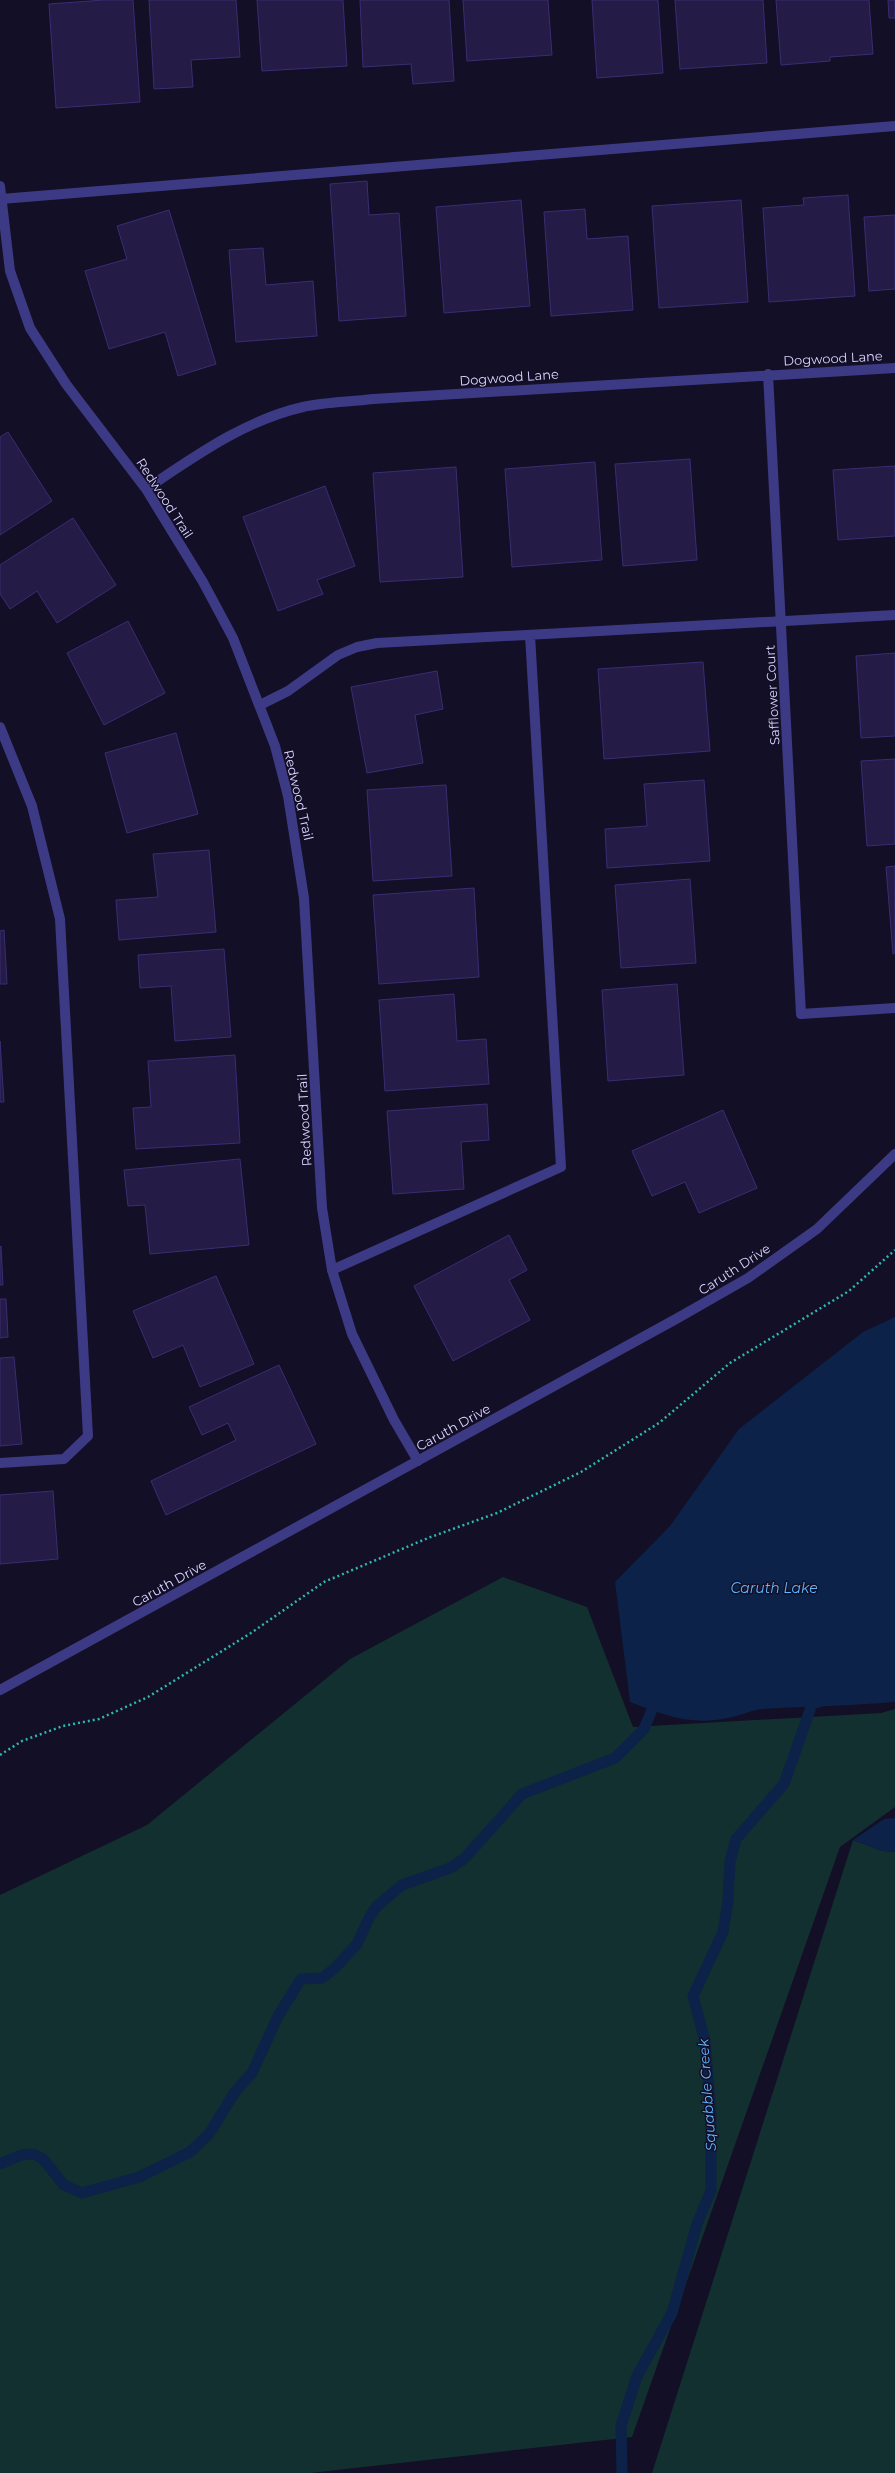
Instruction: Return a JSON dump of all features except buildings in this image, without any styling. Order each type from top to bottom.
[{"type":"street","points":[[1,199],[895,126]]},
{"type":"street","name":"Redwood Trail","points":[[0,186],[10,271],[30,328],[66,384],[146,489],[203,582],[233,638],[275,746],[288,796],[299,854],[304,898],[322,1208],[332,1270],[352,1334],[394,1420],[418,1461]]},
{"type":"street","name":"Dogwood Lane","points":[[146,489],[200,453],[249,427],[302,407],[373,399],[768,374],[895,368]]},
{"type":"street","name":"Safflower Court","points":[[768,374],[801,1014],[895,1008]]},
{"type":"street","points":[[260,705],[288,691],[338,655],[357,647],[377,643],[895,615]]},
{"type":"street","points":[[332,1270],[561,1167],[530,635]]},
{"type":"street","points":[[0,727],[32,806],[60,919],[88,1436],[64,1459],[0,1463]]},
{"type":"street","name":"Caruth Drive","points":[[0,1690],[748,1278],[817,1229],[895,1154]]},
{"type":"path","points":[[0,1754],[22,1741],[63,1726],[99,1719],[148,1697],[252,1633],[324,1582],[428,1538],[497,1513],[581,1472],[659,1423],[730,1363],[849,1291],[895,1250]]},
{"type":"green space","points":[[503,1577],[587,1607],[633,1727],[881,1713],[895,1709],[895,1807],[840,1847],[632,2437],[310,2473],[0,2473],[0,1895],[147,1825],[350,1659]]},
{"type":"green space","points":[[853,1840],[883,1851],[895,1852],[895,2473],[652,2473]]},
{"type":"water","name":"Caruth Lake","points":[[895,1317],[895,1702],[763,1709],[728,1718],[702,1721],[666,1715],[630,1702],[615,1582],[670,1526],[739,1429],[863,1332]]},
{"type":"water","points":[[895,1818],[895,1852],[883,1851],[853,1840],[884,1819]]},
{"type":"waterway","points":[[0,2164],[21,2155],[34,2154],[43,2159],[64,2185],[82,2193],[139,2177],[190,2152],[209,2134],[235,2092],[252,2073],[278,2016],[301,1979],[322,1978],[335,1968],[357,1944],[370,1916],[377,1906],[402,1885],[450,1868],[464,1859],[522,1794],[615,1758],[644,1729],[657,1697]]},
{"type":"waterway","name":"Squabble Creek","points":[[622,2473],[621,2426],[637,2376],[672,2313],[697,2224],[711,2190],[711,2116],[705,2041],[693,1996],[723,1932],[728,1901],[730,1861],[736,1839],[784,1784],[812,1704],[822,1701]]}]
